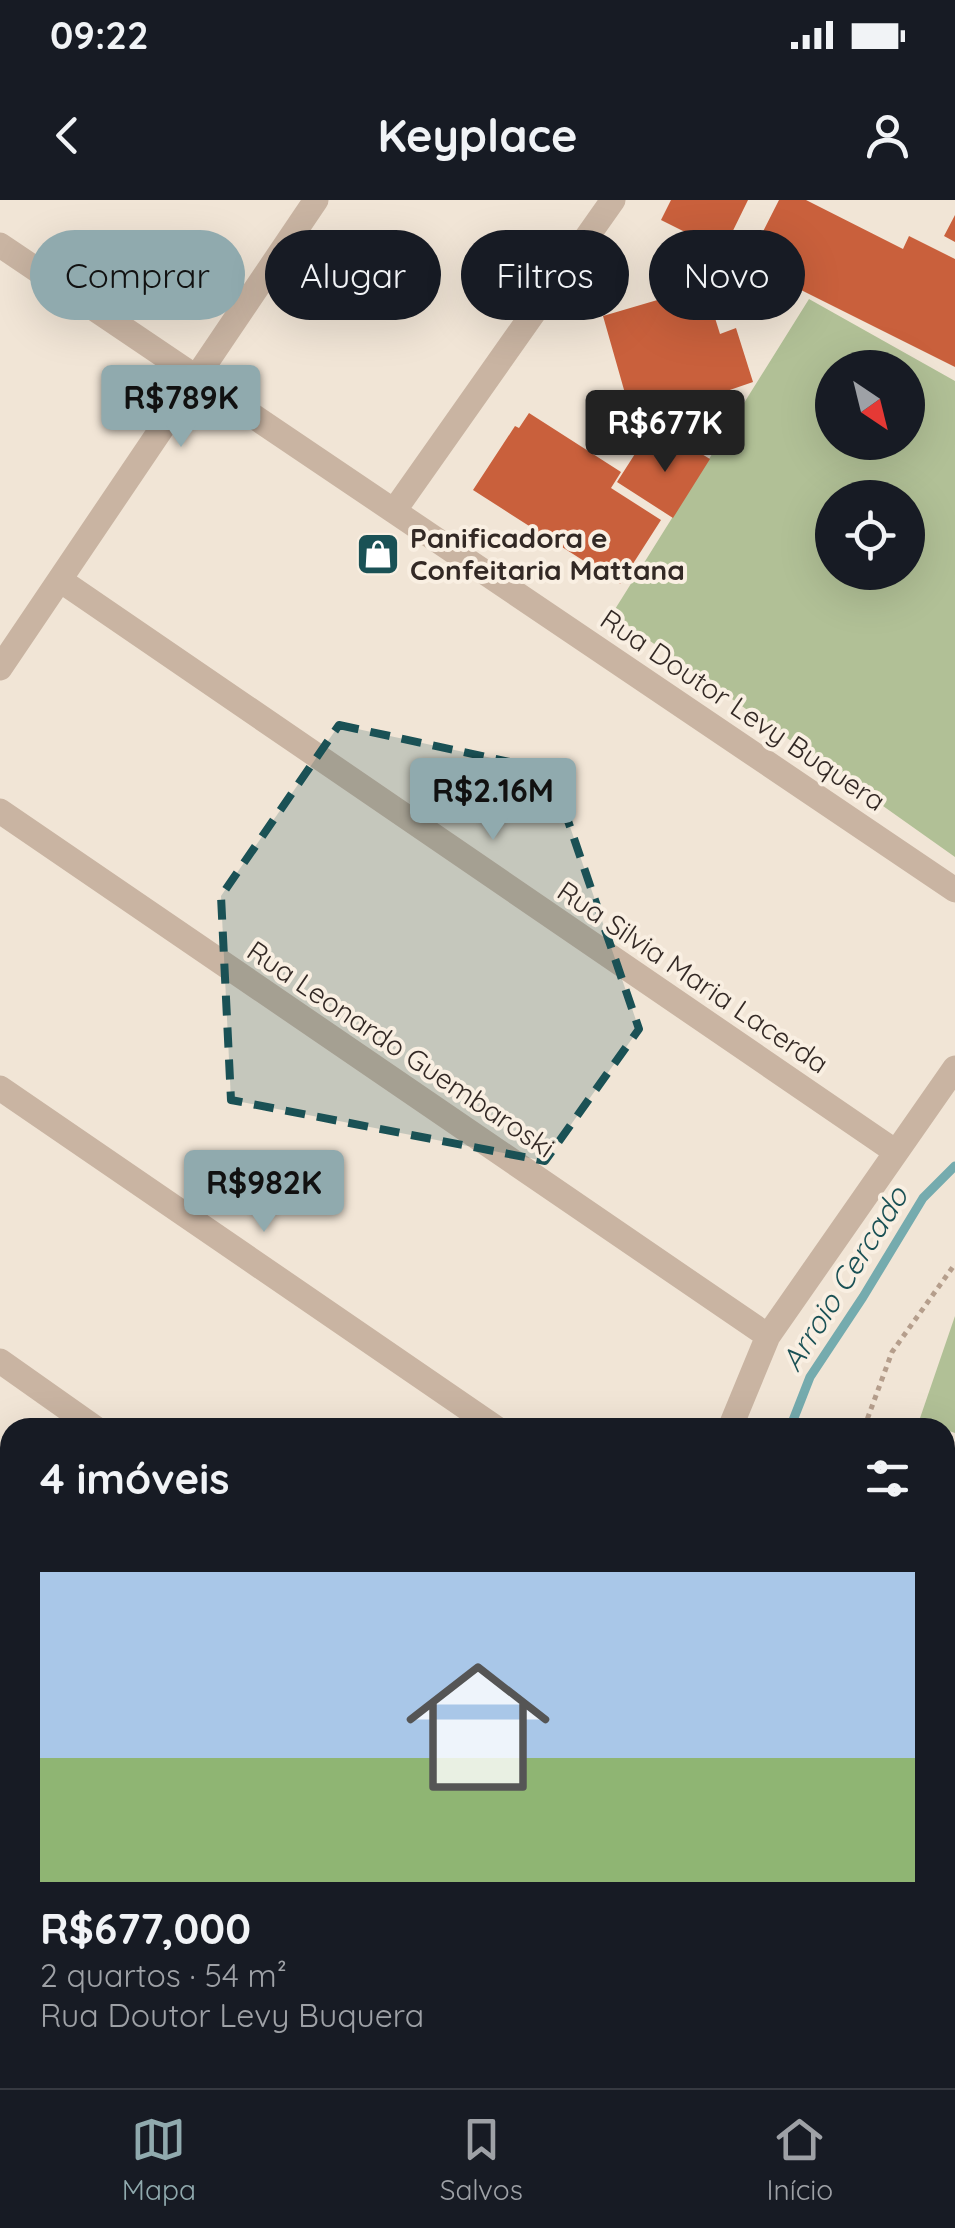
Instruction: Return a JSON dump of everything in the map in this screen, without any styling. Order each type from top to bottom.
[{"type":"street","points":[[0,668],[316,200]]},
{"type":"street","points":[[394,511],[613,200]]},
{"type":"street","name":"Rua Doutor Levy Buquera","points":[[0,245],[955,890]]},
{"type":"street","name":"Rua Silvia Maria Lacerda","points":[[60,580],[896,1152]]},
{"type":"street","name":"Rua Leonardo Guembaroski","points":[[0,811],[768,1336]]},
{"type":"street","points":[[734,1418],[768,1336],[955,1068]]},
{"type":"street","points":[[0,1088],[481,1418]]},
{"type":"street","points":[[0,1361],[81,1418]]},
{"type":"path","points":[[868,1418],[892,1352],[955,1264]]},
{"type":"highlighted area","points":[[339,725],[551,771],[639,1029],[545,1161],[231,1100],[221,896]]},
{"type":"green space","points":[[809,299],[900,350],[815,350],[815,460],[925,460],[925,364],[955,381],[955,857],[612,614],[796,320],[805,320]]},
{"type":"green space","points":[[955,1316],[955,1418],[920,1418]]},
{"type":"building","points":[[671,200],[748,200],[733,230],[681,230],[661,220]]},
{"type":"building","points":[[779,200],[806,200],[903,249],[909,236],[955,259],[955,367],[805,292],[805,230],[764,230]]},
{"type":"building","points":[[955,215],[955,242],[944,236]]},
{"type":"building","points":[[649,302],[649,320],[716,320],[720,334],[736,328],[753,382],[721,393],[729,419],[640,446],[604,320],[629,320],[629,308]]},
{"type":"building","points":[[529,413],[621,472],[611,488],[661,520],[620,584],[473,490],[515,426],[519,428]]},
{"type":"building","points":[[672,436],[710,459],[673,518],[617,482],[640,446],[658,458]]},
{"type":"waterway","name":"Arroio Cercado","points":[[794,1418],[810,1377],[923,1198],[955,1166]]},
{"type":"place","name":"Panificadora e Confeitaria Mattana","points":[[378,554]]}]
